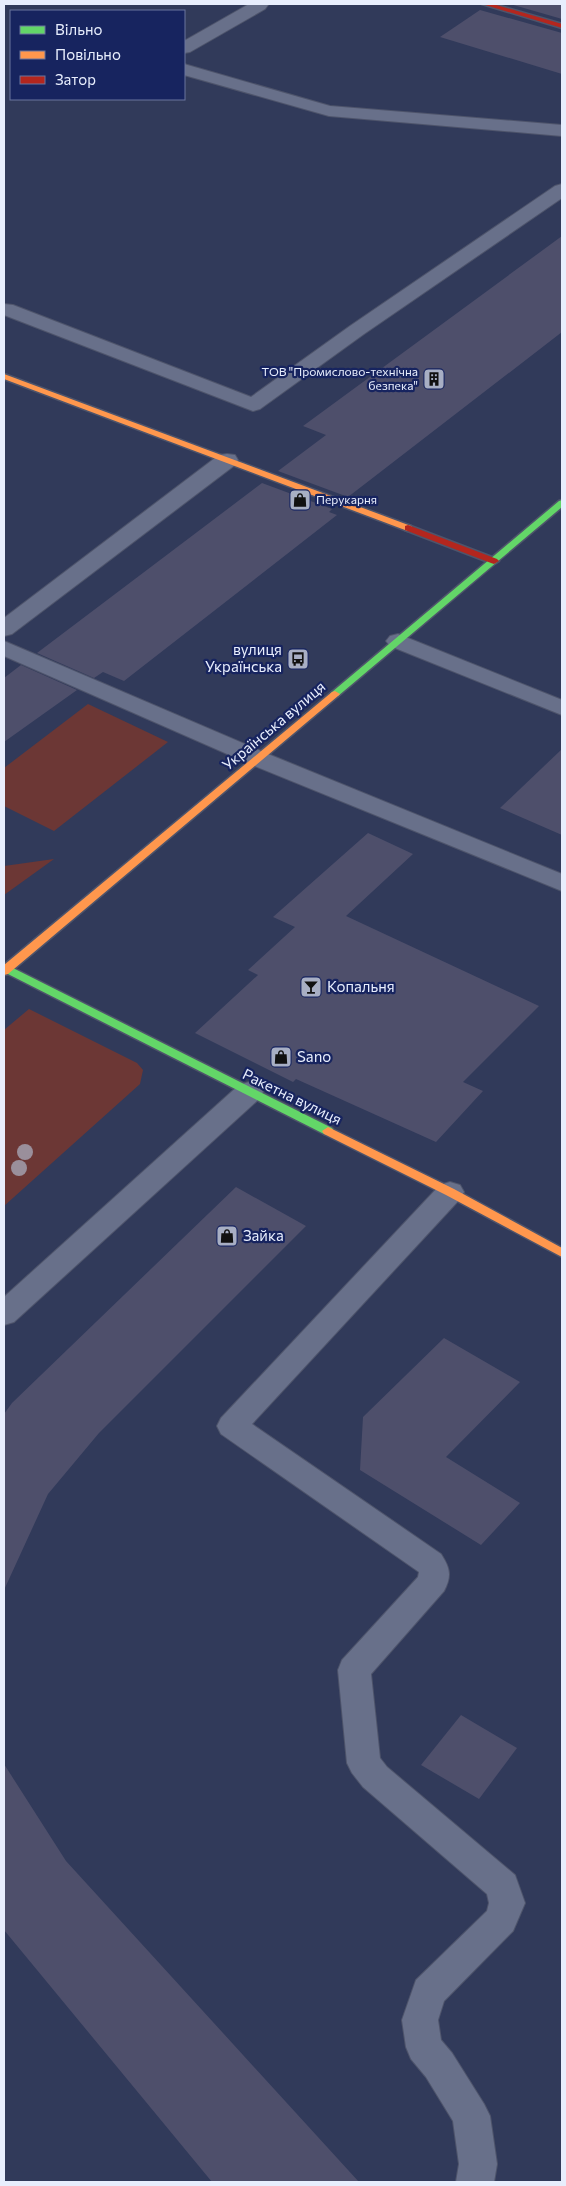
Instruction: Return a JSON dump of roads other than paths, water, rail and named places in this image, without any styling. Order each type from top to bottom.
[{"type":"street","points":[[486,4],[562,26]]},
{"type":"street","points":[[4,376],[494,561]]},
{"type":"street","name":"Українська вулиця","points":[[5,969],[259,759],[562,503]]},
{"type":"street","name":"Ракетна вулиця","points":[[5,969],[450,1192],[562,1253]]},
{"type":"lane","points":[[185,47],[259,5]]},
{"type":"lane","points":[[185,69],[329,111],[562,131]]},
{"type":"lane","points":[[6,309],[253,405],[357,330],[562,190]]},
{"type":"lane","points":[[4,629],[227,460]]},
{"type":"lane","points":[[398,641],[562,708]]},
{"type":"lane","points":[[4,648],[259,759],[562,883]]},
{"type":"lane","points":[[4,1314],[249,1092]]},
{"type":"lane","points":[[450,1192],[232,1426],[430,1563],[435,1572],[433,1582],[354,1670],[364,1763],[375,1777],[503,1886],[507,1903],[501,1920],[429,1992],[420,2020],[424,2047],[471,2116],[478,2164],[475,2182]]},
{"type":"place","name":"ТОВ \"Промислово-технічна безпека\"","points":[[434,379]]},
{"type":"place","name":"Перукарня","points":[[300,500]]},
{"type":"place","name":"вулиця Українська","points":[[298,659]]},
{"type":"place","name":"Копальня","points":[[311,987]]},
{"type":"place","name":"Sano","points":[[281,1057]]},
{"type":"place","name":"Зайка","points":[[227,1236]]}]
